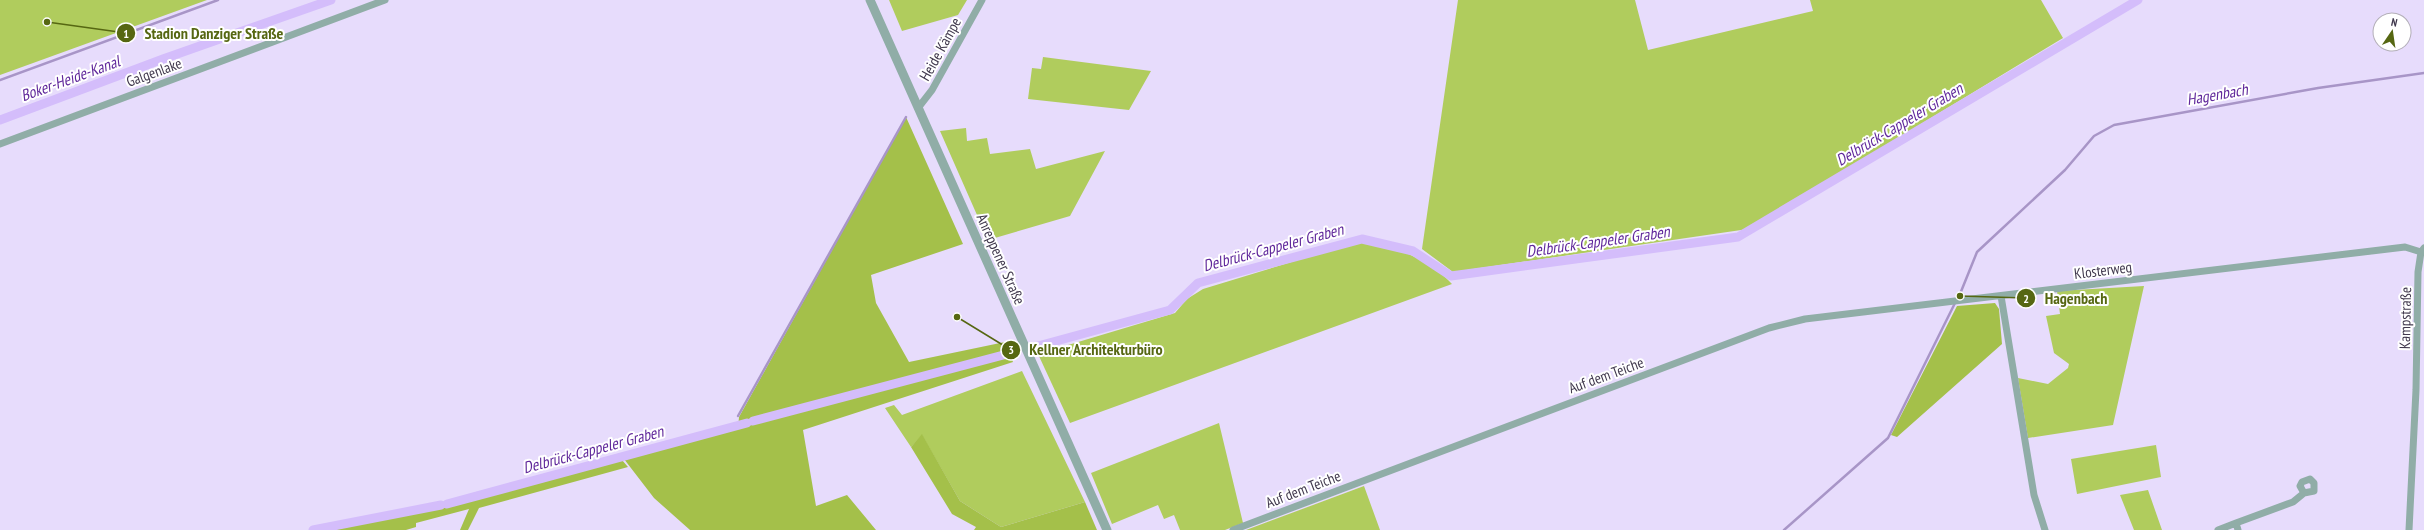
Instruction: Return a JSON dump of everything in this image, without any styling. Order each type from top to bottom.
[{"type":"street","name":"Galgenlake","points":[[0,144],[385,0]]},
{"type":"street","name":"Anreppener Straße","points":[[870,0],[1107,530]]},
{"type":"street","name":"Heide Kämpe","points":[[918,108],[932,90],[982,0]]},
{"type":"street","name":"Klosterweg","points":[[2001,296],[2405,247],[2422,250]]},
{"type":"street","name":"Kampstraße","points":[[2409,530],[2422,250]]},
{"type":"street","name":"Auf dem Teiche","points":[[1233,530],[1769,328],[1805,319],[2001,296]]},
{"type":"street","points":[[2001,296],[2034,495],[2045,530]]},
{"type":"street","points":[[2416,390],[2424,390]]},
{"type":"street","points":[[2218,530],[2237,527],[2293,502],[2304,493]]},
{"type":"green space","points":[[0,0],[207,0],[0,75]]},
{"type":"green space","points":[[889,0],[967,0],[958,15],[902,31]]},
{"type":"green space","points":[[1458,0],[1635,0],[1648,50],[1813,11],[1810,0],[2041,0],[2063,38],[1748,229],[1453,272],[1422,249]]},
{"type":"green space","points":[[1043,57],[1151,71],[1129,110],[1028,99],[1032,68],[1041,69]]},
{"type":"green space","points":[[906,117],[963,244],[871,275],[876,303],[909,362],[1005,342],[1013,362],[803,430],[816,506],[847,495],[876,530],[690,530],[654,498],[624,459],[738,428],[739,417]]},
{"type":"green space","points":[[966,128],[967,141],[987,138],[990,154],[1030,149],[1036,169],[1105,151],[1070,216],[988,240],[940,131]]},
{"type":"green space","points":[[1360,241],[1386,246],[1421,260],[1452,284],[1070,423],[1038,354],[1175,313],[1187,299],[1203,289]]},
{"type":"green space","points":[[2144,286],[2113,425],[2028,438],[2018,378],[2048,384],[2068,368],[2069,364],[2054,353],[2046,316],[2060,314],[2057,291]]},
{"type":"green space","points":[[1995,303],[1999,309],[2002,344],[1897,437],[1891,435],[1957,306]]},
{"type":"green space","points":[[1022,371],[1085,502],[1001,527],[960,501],[922,435],[911,447],[885,408],[894,405],[902,415]]},
{"type":"green space","points":[[1219,423],[1243,523],[1225,530],[1180,530],[1174,515],[1164,519],[1158,505],[1112,524],[1091,473]]},
{"type":"green space","points":[[922,434],[960,501],[1001,527],[1085,502],[1097,530],[974,530],[976,527],[952,514],[911,447]]},
{"type":"green space","points":[[2156,445],[2161,477],[2077,494],[2071,459]]},
{"type":"green space","points":[[622,460],[628,467],[479,508],[468,530],[460,530],[469,509],[416,523],[416,527],[406,530],[334,530],[474,500]]},
{"type":"green space","points":[[1364,486],[1380,530],[1246,530]]},
{"type":"green space","points":[[2148,490],[2162,530],[2134,530],[2120,495]]},
{"type":"waterway","points":[[0,80],[218,0]]},
{"type":"waterway","name":"Boker-Heide-Kanal","points":[[0,120],[163,59],[331,0]]},
{"type":"waterway","name":"Delbrück-Cappeler Graben","points":[[1027,349],[1170,310],[1198,283],[1362,239],[1413,251],[1451,276],[1738,237],[2138,0]]},
{"type":"waterway","name":"Hagenbach","points":[[1958,299],[1977,252],[2065,170],[2094,136],[2114,125],[2318,88],[2424,73]]},
{"type":"waterway","points":[[738,416],[906,117]]},
{"type":"waterway","name":"Hagenbach","points":[[1784,530],[1888,438],[1955,303]]},
{"type":"waterway","name":"Delbrück-Cappeler Graben","points":[[753,421],[1011,353]]},
{"type":"waterway","name":"Delbrück-Cappeler Graben","points":[[447,504],[747,423]]},
{"type":"waterway","name":"Delbrück-Cappeler Graben","points":[[313,530],[441,505]]},
{"type":"place","name":"Stadion Danziger Straße","points":[[47,22]]},
{"type":"place","name":"Hagenbach","points":[[1960,296]]},
{"type":"place","name":"Kellner Architekturbüro","points":[[957,317]]}]
